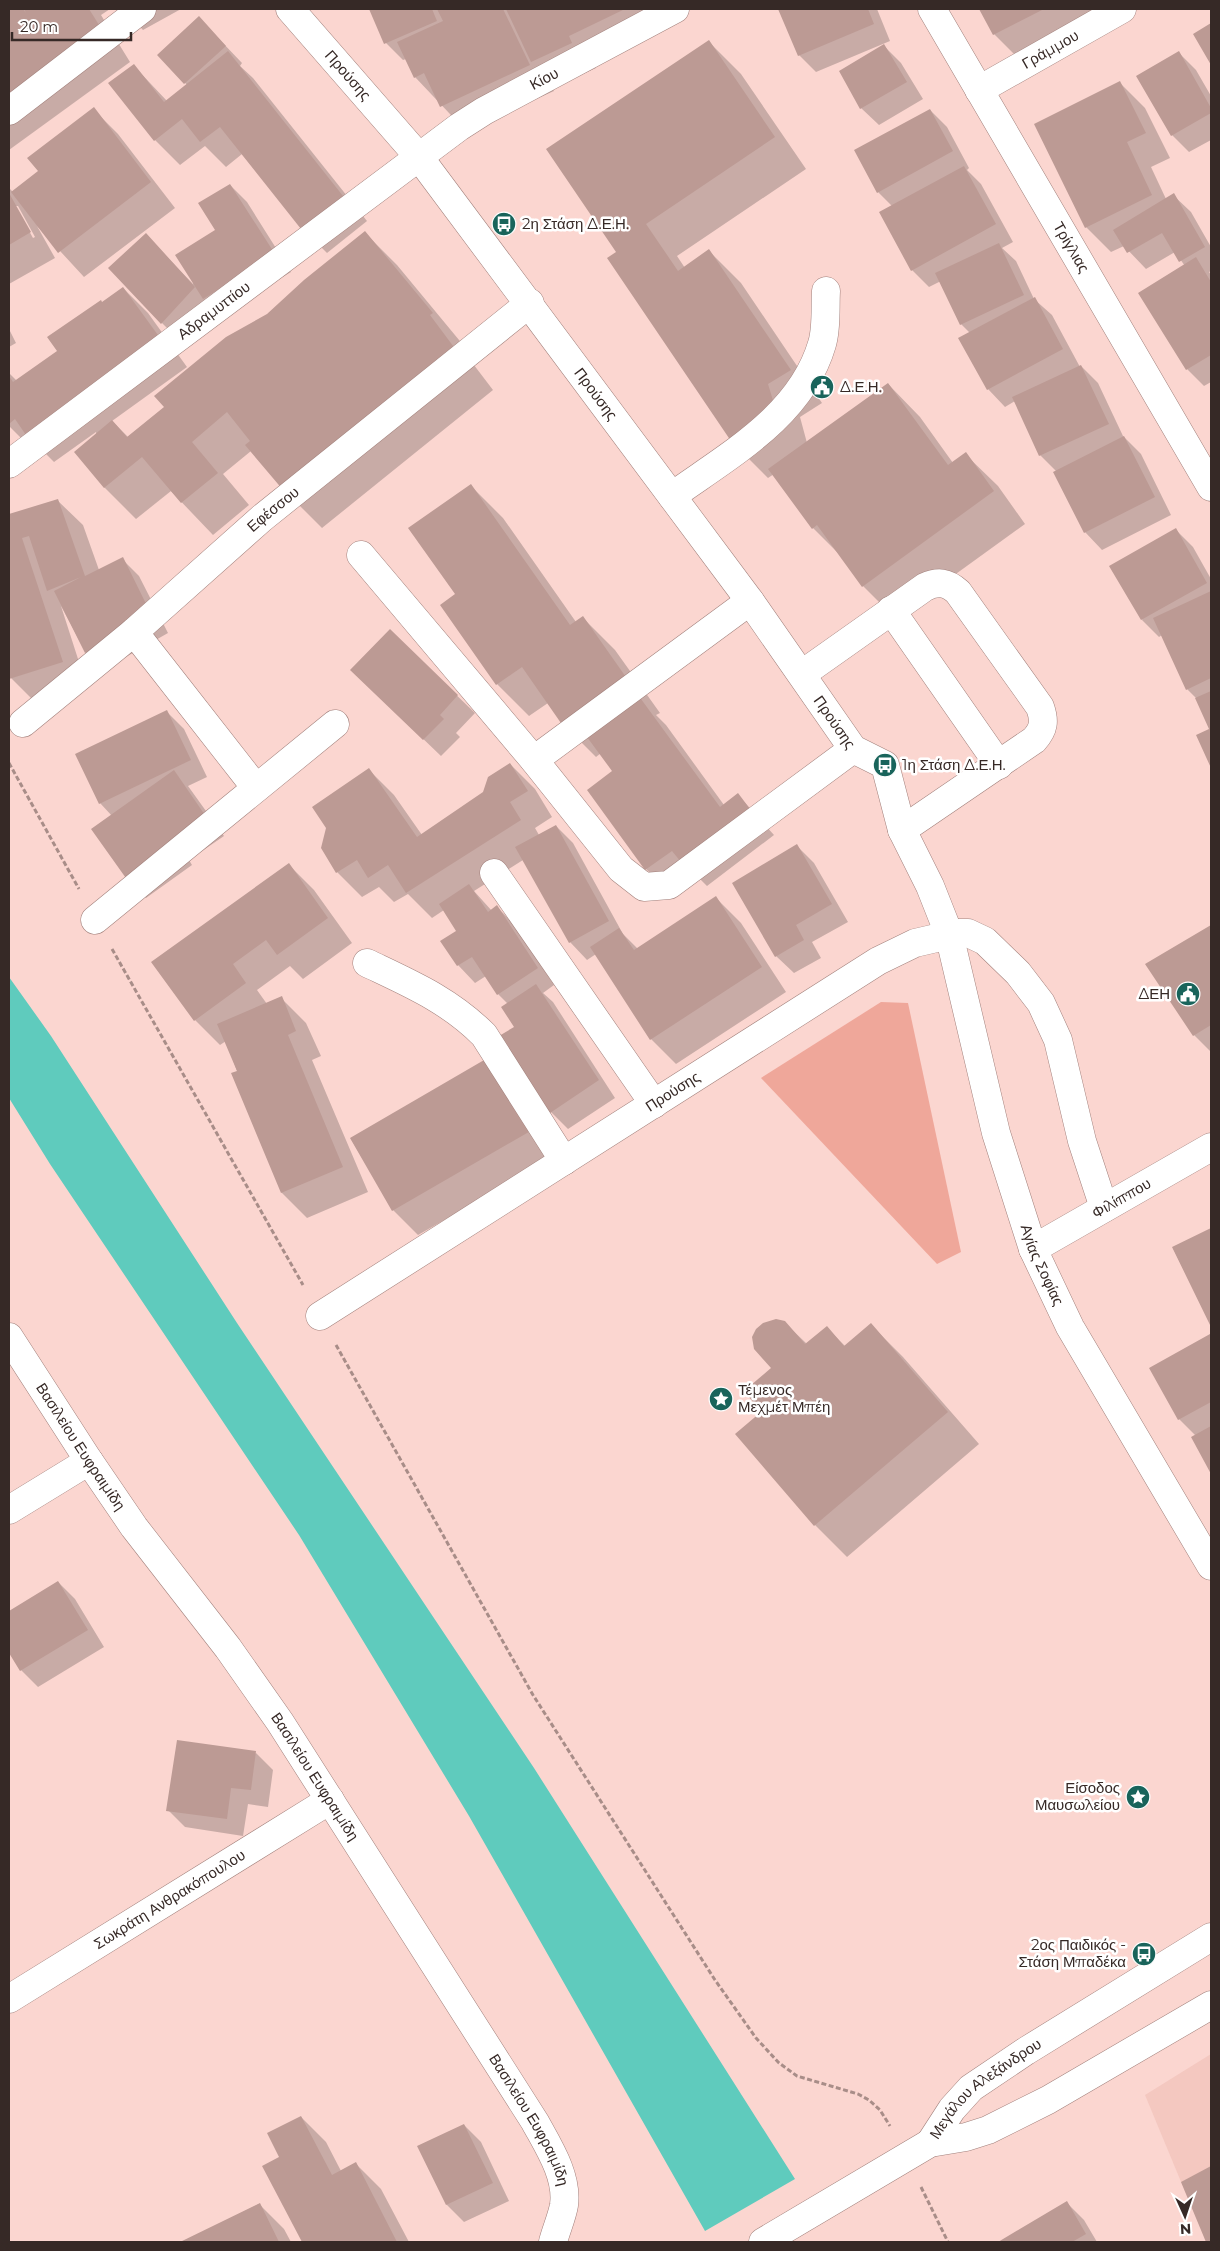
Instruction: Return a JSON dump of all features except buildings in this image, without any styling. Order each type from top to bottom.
[{"type":"street","points":[[9,111],[142,9]]},
{"type":"street","name":"Προύσης","points":[[290,9],[419,157],[530,303],[750,601],[853,749],[885,765],[902,830],[930,886],[948,934],[915,943],[878,960],[320,1316]]},
{"type":"street","name":"Κίου","points":[[419,157],[484,111],[675,9]]},
{"type":"street","name":"Τρίγλιας","points":[[932,9],[1211,487]]},
{"type":"street","name":"Γράμμου","points":[[980,90],[1122,9]]},
{"type":"street","name":"Αδραμυττίου","points":[[9,464],[419,157]]},
{"type":"street","points":[[672,496],[778,417],[812,373],[823,342],[826,291]]},
{"type":"street","name":"Εφέσσου","points":[[23,723],[134,632],[255,524],[530,303]]},
{"type":"street","points":[[362,555],[534,760],[622,869],[644,887],[669,885],[853,749]]},
{"type":"street","points":[[802,674],[891,610],[933,583],[942,583],[951,586],[958,592],[1040,707],[1044,725],[1040,734],[1034,740],[902,830]]},
{"type":"street","points":[[534,760],[750,601]]},
{"type":"street","points":[[891,610],[999,765]]},
{"type":"street","points":[[134,632],[256,788]]},
{"type":"street","points":[[95,920],[335,724]]},
{"type":"street","points":[[494,873],[654,1104]]},
{"type":"street","points":[[948,934],[968,933],[985,941],[1018,973],[1041,1003],[1058,1040],[1075,1116],[1104,1208]]},
{"type":"street","name":"Αγίας Σοφίας","points":[[948,934],[996,1133],[1033,1249],[1070,1327],[1207,1551]]},
{"type":"street","points":[[367,963],[444,1001],[484,1034],[564,1161]]},
{"type":"street","name":"Φιλίππου","points":[[1033,1249],[1211,1147]]},
{"type":"street","name":"Βασιλείου Ευφραιμίδη","points":[[9,1337],[134,1527],[239,1663],[330,1800],[535,2122],[553,2156],[562,2182],[564,2205],[553,2242]]},
{"type":"street","points":[[9,1510],[89,1461]]},
{"type":"street","name":"Σωκράτη Ανθρακόπουλου","points":[[9,1999],[330,1800]]},
{"type":"street","name":"Μεγάλου Αλεξάνδρου","points":[[930,2143],[952,2108],[971,2088],[1026,2051],[1211,1937]]},
{"type":"street","name":"Μεγάλου Αλεξάνδρου","points":[[930,2143],[966,2137],[988,2130],[1048,2100],[1211,2005]]},
{"type":"street","points":[[763,2242],[930,2143]]},
{"type":"path","points":[[9,763],[95,920],[533,1695],[714,1980],[756,2038],[779,2063],[797,2076],[858,2094],[869,2100],[888,2122],[948,2242]]},
{"type":"shaded area","points":[[881,1002],[908,1003],[961,1252],[937,1264],[761,1078]]},
{"type":"shaded area","points":[[1211,2054],[1211,2242],[1206,2242],[1145,2095]]},
{"type":"water","points":[[9,977],[51,1036],[237,1323],[534,1768],[795,2179],[705,2231],[469,1816],[299,1535],[50,1164],[9,1098]]},
{"type":"place","name":"2η Στάση Δ.Ε.Η.","points":[[504,224]]},
{"type":"place","name":"Δ.Ε.Η.","points":[[822,387]]},
{"type":"place","name":"1η Στάση Δ.Ε.Η.","points":[[885,765]]},
{"type":"place","name":"ΔΕΗ","points":[[1188,994]]},
{"type":"place","name":"Τέμενος Μεχμέτ Μπέη","points":[[721,1399]]},
{"type":"place","name":"Είσοδος Μαυσωλείου","points":[[1138,1797]]},
{"type":"place","name":"2ος Παιδικός - Στάση Μπαδέκα","points":[[1144,1954]]}]
